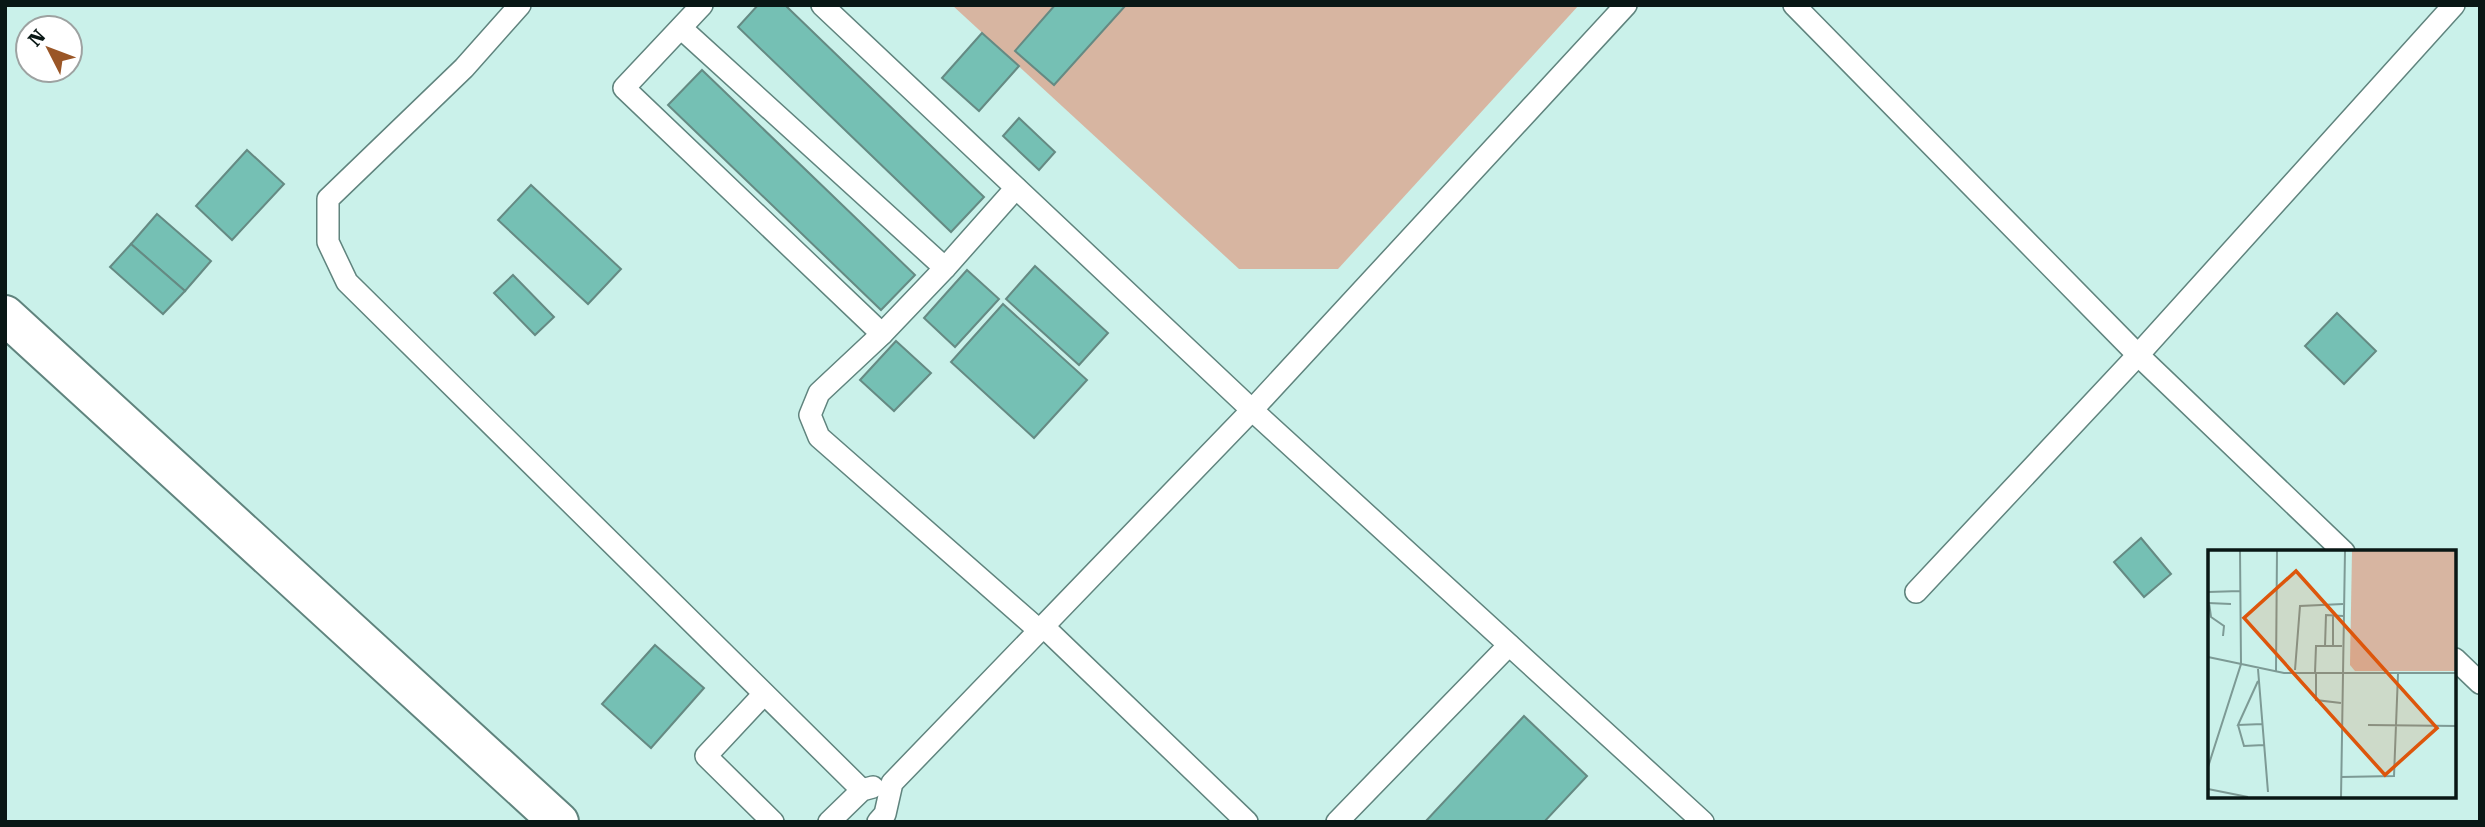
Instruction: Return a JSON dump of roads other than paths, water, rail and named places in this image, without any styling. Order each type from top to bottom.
[{"type":"street","points":[[5,315],[559,822]]},
{"type":"lane","points":[[520,5],[464,68],[328,199],[328,242],[347,282],[862,789]]},
{"type":"lane","points":[[702,5],[624,88],[882,334]]},
{"type":"lane","points":[[822,5],[1252,410],[1703,822]]},
{"type":"lane","points":[[878,822],[885,814],[892,783],[1252,410],[1626,5]]},
{"type":"lane","points":[[1794,5],[2138,355],[2342,550]]},
{"type":"lane","points":[[1916,592],[2138,355],[2455,5]]},
{"type":"lane","points":[[681,28],[945,268]]},
{"type":"lane","points":[[1016,188],[882,334],[819,393],[810,415],[819,437],[1042,629],[1247,822]]},
{"type":"lane","points":[[1337,822],[1509,645]]},
{"type":"lane","points":[[2457,661],[2480,683]]},
{"type":"lane","points":[[764,694],[706,756],[773,822]]},
{"type":"lane","points":[[829,822],[862,789],[892,783]]}]
